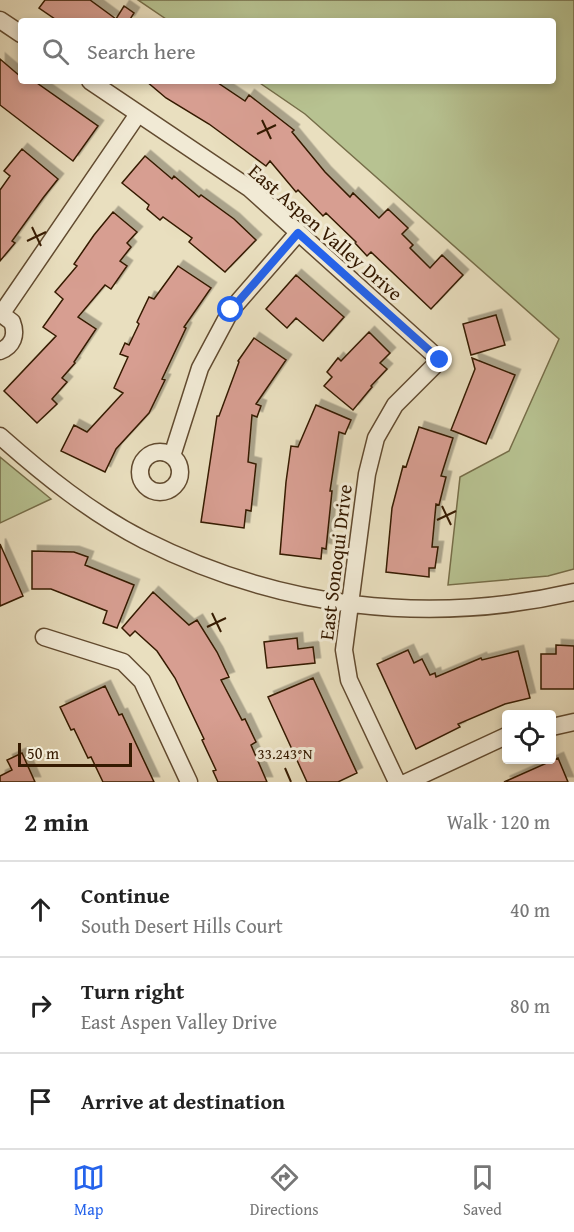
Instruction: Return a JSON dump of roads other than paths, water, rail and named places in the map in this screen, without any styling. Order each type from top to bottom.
[{"type":"street","points":[[0,20],[18,32]]},
{"type":"street","name":"East Aspen Valley Drive","points":[[94,84],[249,188],[440,360]]},
{"type":"street","points":[[0,351],[8,347],[15,335],[12,322],[1,313],[138,114]]},
{"type":"street","points":[[172,456],[200,368],[231,310],[298,233]]},
{"type":"street","name":"East Sonoqui Drive","points":[[397,782],[349,680],[344,650],[367,474],[376,438],[395,405],[440,360]]},
{"type":"street","points":[[0,436],[48,477],[92,508],[143,539],[204,567],[279,591],[349,605],[406,609],[470,609],[538,600],[574,592]]},
{"type":"street","points":[[44,637],[123,662],[142,681],[189,782]]},
{"type":"street","points":[[556,726],[574,722]]},
{"type":"street","points":[[407,782],[502,738]]}]
